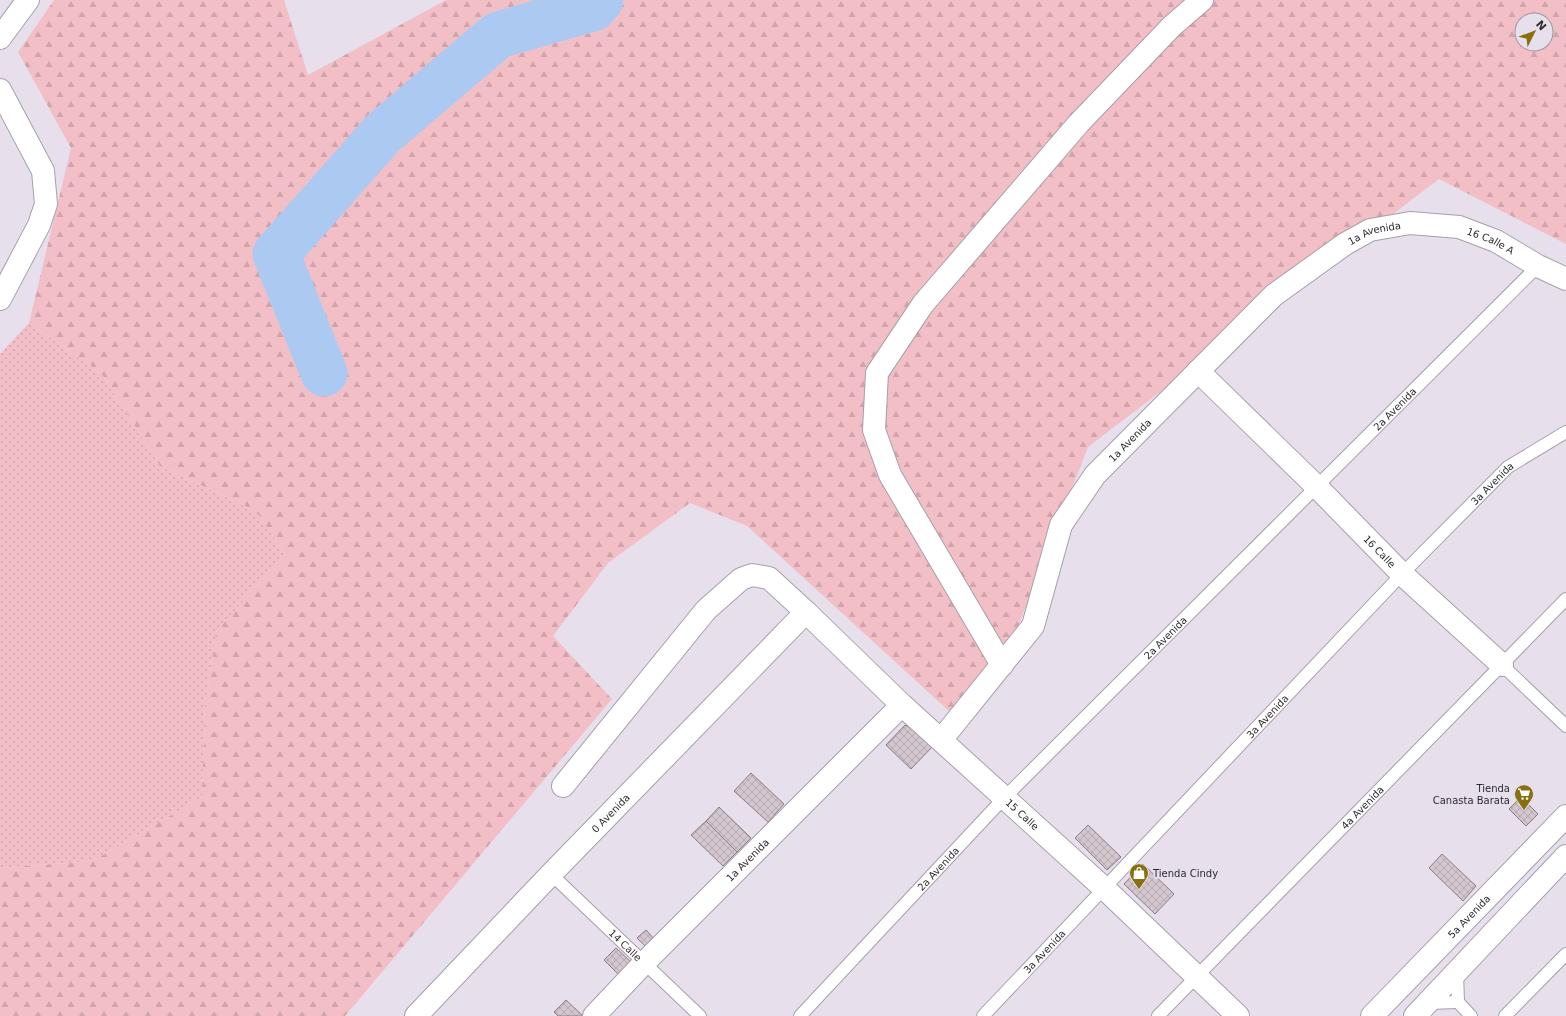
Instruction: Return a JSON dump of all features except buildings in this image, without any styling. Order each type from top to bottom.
[{"type":"street","points":[[0,38],[28,0]]},
{"type":"street","points":[[1002,665],[890,475],[874,430],[877,374],[924,304],[1079,123],[1172,26],[1202,0]]},
{"type":"street","points":[[0,90],[43,171],[46,204],[39,225],[0,298]]},
{"type":"street","name":"1a Avenida","points":[[941,740],[1033,626],[1061,525],[1095,475],[1274,295],[1332,254],[1370,230],[1410,222]]},
{"type":"street","name":"16 Calle A","points":[[1410,222],[1459,226],[1496,241],[1538,266],[1566,278]]},
{"type":"street","name":"16 Calle","points":[[1198,371],[1316,486],[1402,574],[1502,665]]},
{"type":"street","name":"15 Calle","points":[[563,786],[706,610],[741,579],[752,575],[769,578],[902,705],[1105,889],[1238,1016]]},
{"type":"street","name":"0 Avenida","points":[[416,1016],[551,874],[806,612]]},
{"type":"street","name":"1a Avenida","points":[[594,1016],[644,963],[902,705]]},
{"type":"street","name":"5a Avenida","points":[[1372,1016],[1566,816]]},
{"type":"street","points":[[1421,1010],[1566,856]]},
{"type":"lane","name":"2a Avenida","points":[[800,1016],[1004,798],[1538,266]]},
{"type":"lane","name":"3a Avenida","points":[[983,1016],[1402,574],[1508,467],[1566,432]]},
{"type":"lane","name":"4a Avenida","points":[[1158,1016],[1566,599]]},
{"type":"lane","name":"16 Calle","points":[[1502,665],[1566,726]]},
{"type":"lane","name":"14 Calle","points":[[551,874],[700,1016]]},
{"type":"lane","points":[[1505,1016],[1566,954]]},
{"type":"lane","points":[[1457,972],[1458,1002],[1471,1016]]},
{"type":"lane","points":[[1421,1010],[1458,1002]]},
{"type":"green space","points":[[54,0],[284,0],[308,75],[446,0],[1566,0],[1566,244],[1439,179],[1088,447],[1019,624],[951,713],[747,526],[690,503],[608,563],[553,636],[612,699],[345,1016],[0,1016],[0,868],[93,861],[202,797],[205,706],[216,632],[285,554],[256,511],[160,466],[101,373],[29,323],[71,148],[18,52]]},
{"type":"green space","points":[[29,323],[101,373],[160,466],[256,511],[285,554],[216,632],[205,706],[202,797],[93,861],[0,868],[0,354]]},
{"type":"waterway","points":[[324,373],[276,254],[383,133],[498,35],[593,8],[600,0]]},
{"type":"place","name":"Tienda Canasta Barata","points":[[1524,811]]},
{"type":"place","name":"Tienda Cindy","points":[[1139,890]]}]
